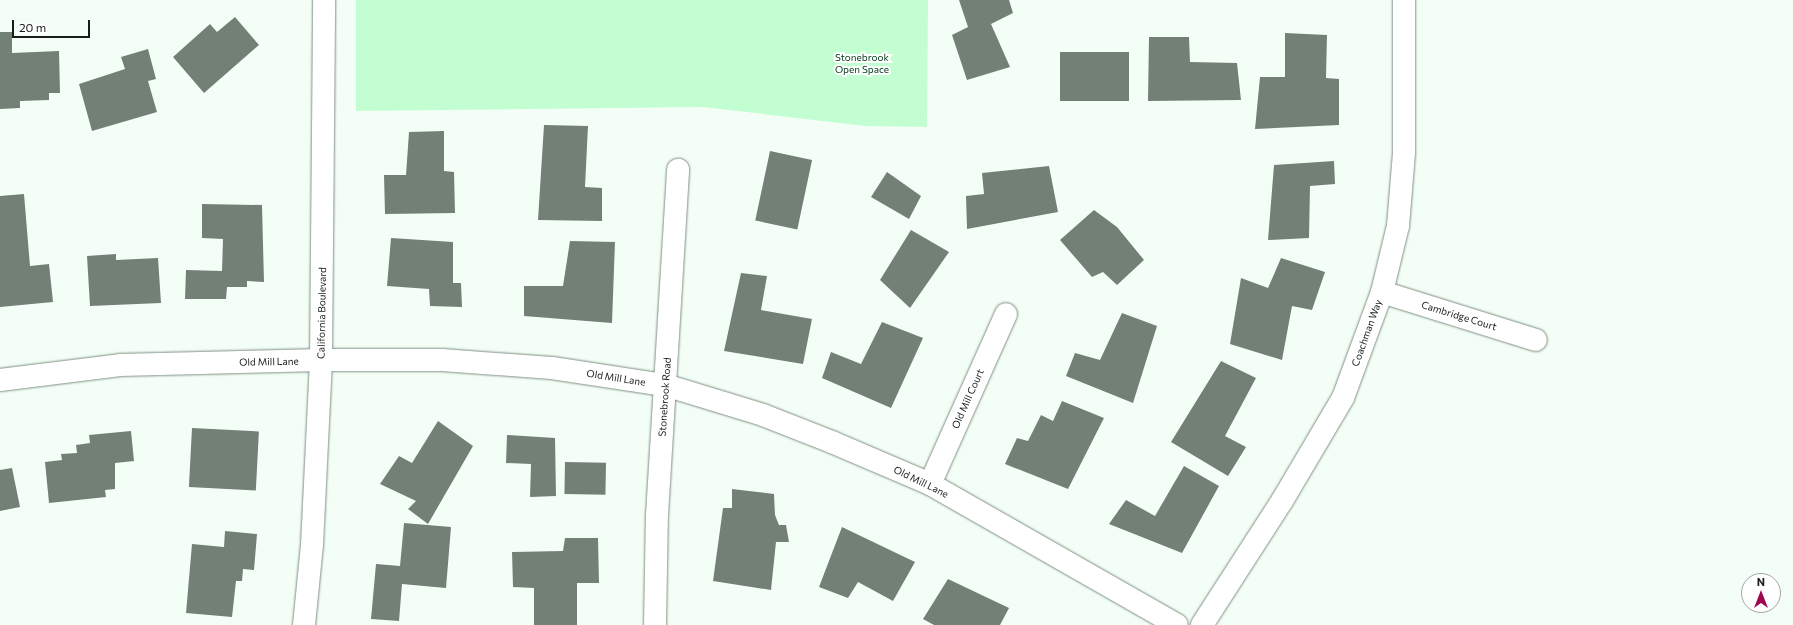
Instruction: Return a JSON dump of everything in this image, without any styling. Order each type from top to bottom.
[{"type":"street","name":"California Boulevard","points":[[304,625],[312,545],[321,360],[324,0]]},
{"type":"street","name":"Coachman Way","points":[[1202,625],[1282,501],[1343,398],[1382,292],[1398,226],[1404,153],[1404,0]]},
{"type":"street","name":"Stonebrook Road","points":[[655,625],[657,515],[678,170]]},
{"type":"street","name":"Cambridge Court","points":[[1382,292],[1536,340]]},
{"type":"street","name":"Old Mill Court","points":[[930,484],[1006,314]]},
{"type":"street","name":"Old Mill Lane","points":[[0,380],[120,365],[321,360],[442,360],[544,367],[666,385],[763,415],[834,443],[930,484],[1177,625]]},
{"type":"green space","name":"Stonebrook Open Space","points":[[356,0],[928,0],[927,127],[866,126],[703,107],[356,111]]},
{"type":"building","points":[[959,0],[1009,0],[1013,13],[991,24],[1010,67],[967,80],[952,35],[968,27]]},
{"type":"building","points":[[235,17],[259,45],[204,93],[173,57],[210,24],[217,32]]},
{"type":"building","points":[[0,32],[12,32],[12,53],[59,51],[60,93],[49,93],[49,100],[20,101],[20,108],[0,109]]},
{"type":"building","points":[[1285,33],[1327,35],[1326,78],[1339,79],[1339,125],[1255,129],[1260,77],[1285,77]]},
{"type":"building","points":[[1149,37],[1189,37],[1190,62],[1237,63],[1241,100],[1148,101]]},
{"type":"building","points":[[148,49],[156,79],[148,81],[157,112],[92,131],[79,84],[125,69],[121,57]]},
{"type":"building","points":[[1060,52],[1129,52],[1129,101],[1060,101]]},
{"type":"building","points":[[544,125],[588,126],[585,187],[602,188],[602,221],[538,220]]},
{"type":"building","points":[[444,131],[444,171],[454,172],[455,213],[385,214],[384,175],[406,175],[409,132]]},
{"type":"building","points":[[770,151],[812,160],[797,229],[755,220]]},
{"type":"building","points":[[1334,161],[1335,184],[1310,186],[1309,238],[1268,240],[1274,165]]},
{"type":"building","points":[[1049,166],[1058,212],[967,229],[966,196],[984,194],[982,173]]},
{"type":"building","points":[[887,172],[921,196],[909,219],[871,197]]},
{"type":"building","points":[[24,194],[30,266],[49,264],[53,302],[0,307],[0,196]]},
{"type":"building","points":[[202,204],[262,205],[264,282],[247,281],[247,287],[227,287],[226,299],[185,299],[186,270],[222,271],[223,239],[202,238]]},
{"type":"building","points":[[1094,210],[1117,227],[1144,260],[1117,285],[1103,272],[1092,277],[1060,240]]},
{"type":"building","points":[[911,230],[949,252],[910,308],[880,280]]},
{"type":"building","points":[[391,238],[453,242],[453,283],[461,283],[462,307],[430,306],[429,289],[387,286]]},
{"type":"building","points":[[570,241],[615,242],[612,323],[524,316],[524,286],[563,286]]},
{"type":"building","points":[[116,254],[116,260],[158,258],[161,303],[90,306],[87,256]]},
{"type":"building","points":[[1281,258],[1325,272],[1312,310],[1292,306],[1282,360],[1230,344],[1241,278],[1268,288]]},
{"type":"building","points":[[741,273],[767,276],[761,310],[812,319],[803,364],[724,351]]},
{"type":"building","points":[[1122,313],[1157,326],[1133,403],[1066,376],[1075,353],[1100,360]]},
{"type":"building","points":[[882,322],[923,338],[891,408],[822,378],[831,352],[861,364]]},
{"type":"building","points":[[1221,361],[1256,378],[1225,436],[1246,447],[1228,476],[1171,442]]},
{"type":"building","points":[[1062,401],[1104,418],[1068,489],[1005,464],[1017,438],[1028,441],[1041,415],[1053,421]]},
{"type":"building","points":[[438,421],[473,446],[428,524],[408,509],[416,501],[380,484],[399,456],[412,463]]},
{"type":"building","points":[[192,428],[259,432],[256,490],[189,487]]},
{"type":"building","points":[[131,431],[134,461],[115,463],[115,489],[105,490],[106,497],[49,503],[45,462],[62,460],[61,454],[77,453],[76,445],[90,443],[89,435]]},
{"type":"building","points":[[507,435],[555,438],[556,496],[530,497],[531,464],[506,463]]},
{"type":"building","points":[[565,462],[606,463],[605,495],[564,494]]},
{"type":"building","points":[[1184,466],[1219,486],[1182,553],[1109,524],[1126,500],[1155,516]]},
{"type":"building","points":[[12,468],[20,507],[0,511],[0,470]]},
{"type":"building","points":[[732,489],[774,494],[775,515],[779,525],[786,525],[789,542],[776,542],[771,590],[713,581],[723,508],[732,508]]},
{"type":"building","points":[[404,523],[451,527],[446,588],[402,584],[399,621],[371,619],[376,564],[400,566]]},
{"type":"building","points":[[842,527],[915,562],[893,601],[858,582],[848,598],[819,587]]},
{"type":"building","points":[[225,531],[257,534],[254,570],[243,569],[242,581],[236,581],[232,617],[186,613],[192,544],[224,547]]},
{"type":"building","points":[[565,538],[598,538],[599,583],[577,583],[577,625],[534,625],[534,588],[513,587],[512,552],[563,551]]},
{"type":"building","points":[[948,579],[1009,608],[1000,625],[934,625],[923,619]]}]
